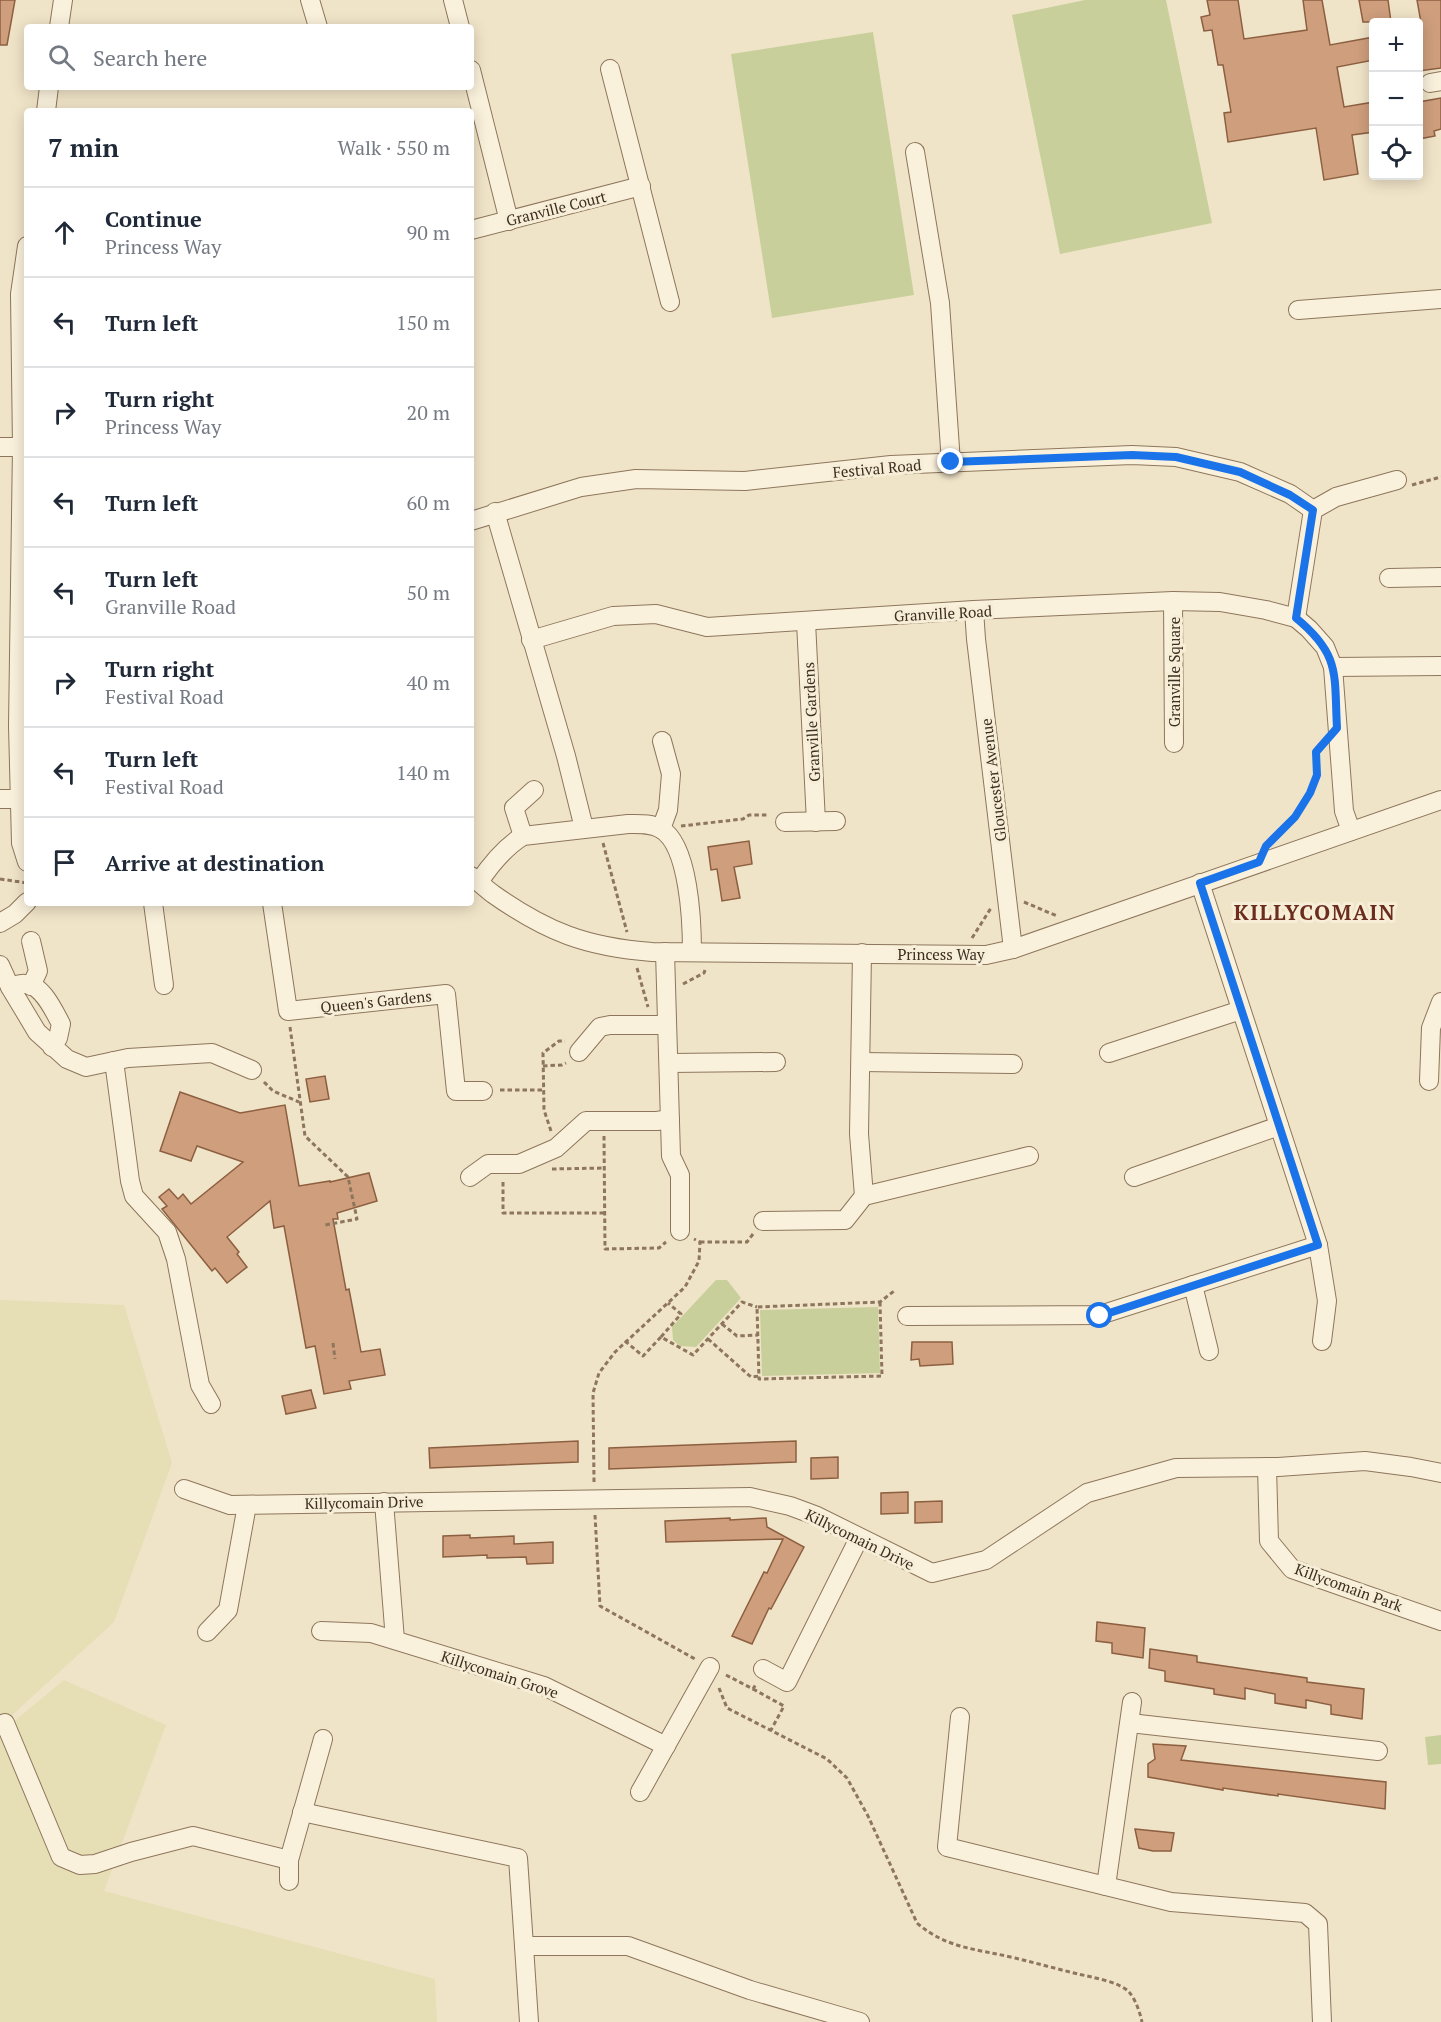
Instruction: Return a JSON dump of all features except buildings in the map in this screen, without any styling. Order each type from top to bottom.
[{"type":"street","points":[[59,24],[63,0]]},
{"type":"street","points":[[310,0],[317,24]]},
{"type":"street","points":[[453,0],[459,24]]},
{"type":"street","points":[[609,69],[670,302]]},
{"type":"street","points":[[474,82],[509,220]]},
{"type":"street","points":[[46,108],[50,90]]},
{"type":"street","points":[[915,152],[940,303],[951,462]]},
{"type":"street","name":"Granville Court","points":[[474,229],[641,186]]},
{"type":"street","points":[[24,267],[20,294],[22,447],[18,622],[21,843],[24,852]]},
{"type":"street","points":[[1298,310],[1441,299]]},
{"type":"street","points":[[0,447],[22,447]]},
{"type":"street","name":"Festival Road","points":[[474,520],[581,488],[636,479],[745,481],[891,465],[1132,455],[1176,457],[1240,472],[1290,495],[1313,510]]},
{"type":"street","points":[[1296,618],[1313,510],[1336,496],[1397,480]]},
{"type":"street","points":[[495,513],[531,640],[591,828]]},
{"type":"street","points":[[1389,578],[1441,578]]},
{"type":"street","name":"Granville Road","points":[[531,640],[613,616],[656,614],[707,627],[974,610],[1173,601],[1220,602],[1266,610],[1296,618],[1325,647],[1334,667],[1344,811],[1351,831]]},
{"type":"street","name":"Granville Square","points":[[1173,601],[1174,743]]},
{"type":"street","name":"Gloucester Avenue","points":[[974,610],[1013,949]]},
{"type":"street","points":[[0,621],[18,622]]},
{"type":"street","name":"Granville Gardens","points":[[806,622],[816,822]]},
{"type":"street","points":[[1334,667],[1441,666]]},
{"type":"street","points":[[662,741],[671,774],[666,834]]},
{"type":"street","points":[[523,836],[514,808],[534,790]]},
{"type":"street","points":[[0,799],[20,799]]},
{"type":"street","name":"Princess Way","points":[[475,879],[529,918],[556,932],[584,941],[632,951],[986,954],[1013,949],[1441,800]]},
{"type":"street","points":[[785,822],[836,821]]},
{"type":"street","points":[[475,879],[511,843],[523,836],[646,824],[666,834],[680,853],[692,919],[692,952]]},
{"type":"street","points":[[1200,883],[1318,1245],[1327,1301],[1322,1341]]},
{"type":"street","points":[[0,923],[24,905]]},
{"type":"street","points":[[153,906],[164,985]]},
{"type":"street","points":[[272,906],[288,1011]]},
{"type":"street","points":[[31,941],[38,971],[31,986]]},
{"type":"street","points":[[665,952],[660,1025],[669,1063],[671,1156],[680,1175],[680,1231]]},
{"type":"street","points":[[862,953],[859,1134],[864,1196]]},
{"type":"street","points":[[0,965],[10,987],[37,1032],[67,1059],[86,1068],[128,1058],[212,1053],[252,1070]]},
{"type":"street","points":[[10,987],[26,983],[37,988],[49,1003],[61,1024],[58,1038],[52,1047]]},
{"type":"street","name":"Queen's Gardens","points":[[288,1011],[446,994],[456,1091],[483,1091]]},
{"type":"street","points":[[1429,1081],[1431,1028],[1441,1002]]},
{"type":"street","points":[[1109,1053],[1241,1010]]},
{"type":"street","points":[[583,1047],[600,1027],[610,1024],[660,1025]]},
{"type":"street","points":[[114,1061],[134,1196],[167,1232],[176,1259],[200,1385],[211,1404]]},
{"type":"street","points":[[669,1063],[776,1062]]},
{"type":"street","points":[[861,1062],[1013,1064]]},
{"type":"street","points":[[470,1177],[488,1164],[519,1164],[556,1148],[586,1121],[670,1119]]},
{"type":"street","points":[[1134,1177],[1279,1126]]},
{"type":"street","points":[[763,1221],[845,1220],[864,1196],[1029,1156]]},
{"type":"street","points":[[907,1316],[1100,1316],[1318,1245]]},
{"type":"street","points":[[1194,1285],[1209,1351]]},
{"type":"street","name":"Killycomain Drive","points":[[184,1488],[230,1505],[750,1497],[790,1506],[817,1516],[932,1573],[986,1560],[1087,1493],[1176,1468],[1267,1467],[1365,1461],[1441,1473]]},
{"type":"street","name":"Killycomain Park","points":[[1267,1467],[1269,1541],[1292,1569],[1441,1621]]},
{"type":"street","points":[[384,1502],[395,1640]]},
{"type":"street","points":[[207,1632],[228,1610],[247,1505]]},
{"type":"street","points":[[763,1669],[787,1682],[859,1538]]},
{"type":"street","name":"Killycomain Grove","points":[[321,1631],[371,1633],[544,1686],[666,1746]]},
{"type":"street","points":[[640,1792],[710,1667]]},
{"type":"street","points":[[1106,1886],[1132,1702]]},
{"type":"street","points":[[960,1717],[947,1847],[1172,1902],[1305,1913],[1318,1924],[1322,2022]]},
{"type":"street","points":[[5,1723],[61,1857],[80,1865],[95,1864],[193,1836],[288,1860]]},
{"type":"street","points":[[1130,1723],[1378,1751]]},
{"type":"street","points":[[289,1881],[288,1860],[323,1738]]},
{"type":"street","points":[[302,1812],[518,1858],[529,2022]]},
{"type":"street","points":[[524,1946],[628,1946],[750,1990],[860,2022]]},
{"type":"path","points":[[1397,480],[1411,486],[1441,477]]},
{"type":"path","points":[[1274,839],[1295,817],[1310,793],[1317,775],[1316,752],[1337,728]]},
{"type":"path","points":[[666,834],[682,824],[743,819],[748,815],[775,815],[785,822]]},
{"type":"path","points":[[591,828],[632,951],[660,1025]]},
{"type":"path","points":[[0,879],[24,883]]},
{"type":"path","points":[[960,955],[994,904],[1006,895],[1059,916],[1073,928]]},
{"type":"path","points":[[288,1011],[305,1136],[348,1177],[357,1219],[325,1226]]},
{"type":"path","points":[[556,1148],[544,1110],[543,1053],[559,1041],[583,1047]]},
{"type":"path","points":[[543,1066],[562,1065],[583,1047]]},
{"type":"path","points":[[252,1070],[273,1091],[299,1103]]},
{"type":"path","points":[[483,1091],[544,1090]]},
{"type":"path","points":[[604,1121],[605,1249],[659,1248],[680,1231],[700,1242],[747,1242],[763,1221]]},
{"type":"path","points":[[502,1164],[503,1213],[605,1213]]},
{"type":"path","points":[[548,1169],[604,1168]]},
{"type":"path","points":[[700,1242],[699,1261],[685,1287],[615,1352],[599,1373],[593,1393],[594,1500],[600,1606],[784,1706],[771,1730]]},
{"type":"path","points":[[661,1337],[693,1355],[742,1302],[757,1307],[880,1302],[894,1291]]},
{"type":"path","points":[[757,1307],[759,1379],[882,1376],[880,1302]]},
{"type":"path","points":[[625,1341],[643,1356],[681,1314],[668,1303]]},
{"type":"path","points":[[722,1323],[737,1336],[758,1335]]},
{"type":"path","points":[[708,1339],[751,1377],[759,1376]]},
{"type":"path","points":[[333,1343],[335,1359]]},
{"type":"path","points":[[710,1667],[727,1708],[827,1759],[847,1778],[868,1816],[917,1923],[937,1938],[958,1947],[1013,1957],[1090,1976],[1120,1986],[1129,1992],[1142,2022]]},
{"type":"path","points":[[753,1689],[763,1669]]},
{"type":"shaded area","points":[[0,1300],[124,1305],[172,1463],[114,1622],[0,1726]]},
{"type":"shaded area","points":[[64,1680],[166,1725],[104,1891],[435,1979],[437,2022],[0,2022],[0,1733]]},
{"type":"green space","points":[[1085,0],[1166,0],[1212,223],[1060,254],[1012,15]]},
{"type":"green space","points":[[873,32],[914,295],[772,318],[731,54]]},
{"type":"green space","points":[[716,1280],[727,1280],[741,1298],[696,1347],[680,1346],[673,1340],[672,1327]]},
{"type":"green space","points":[[878,1307],[880,1373],[762,1376],[760,1310]]},
{"type":"green space","points":[[1441,1735],[1441,1764],[1428,1765],[1425,1737]]},
{"type":"district","name":"KILLYCOMAIN","points":[[1315,912]]},
{"type":"route","points":[[951,462],[1132,455],[1176,457],[1240,472],[1290,495],[1313,510],[1296,618],[1325,647],[1334,667],[1337,728],[1316,752],[1317,775],[1310,793],[1295,817],[1266,846],[1259,862],[1200,883],[1318,1245],[1100,1316]]}]
